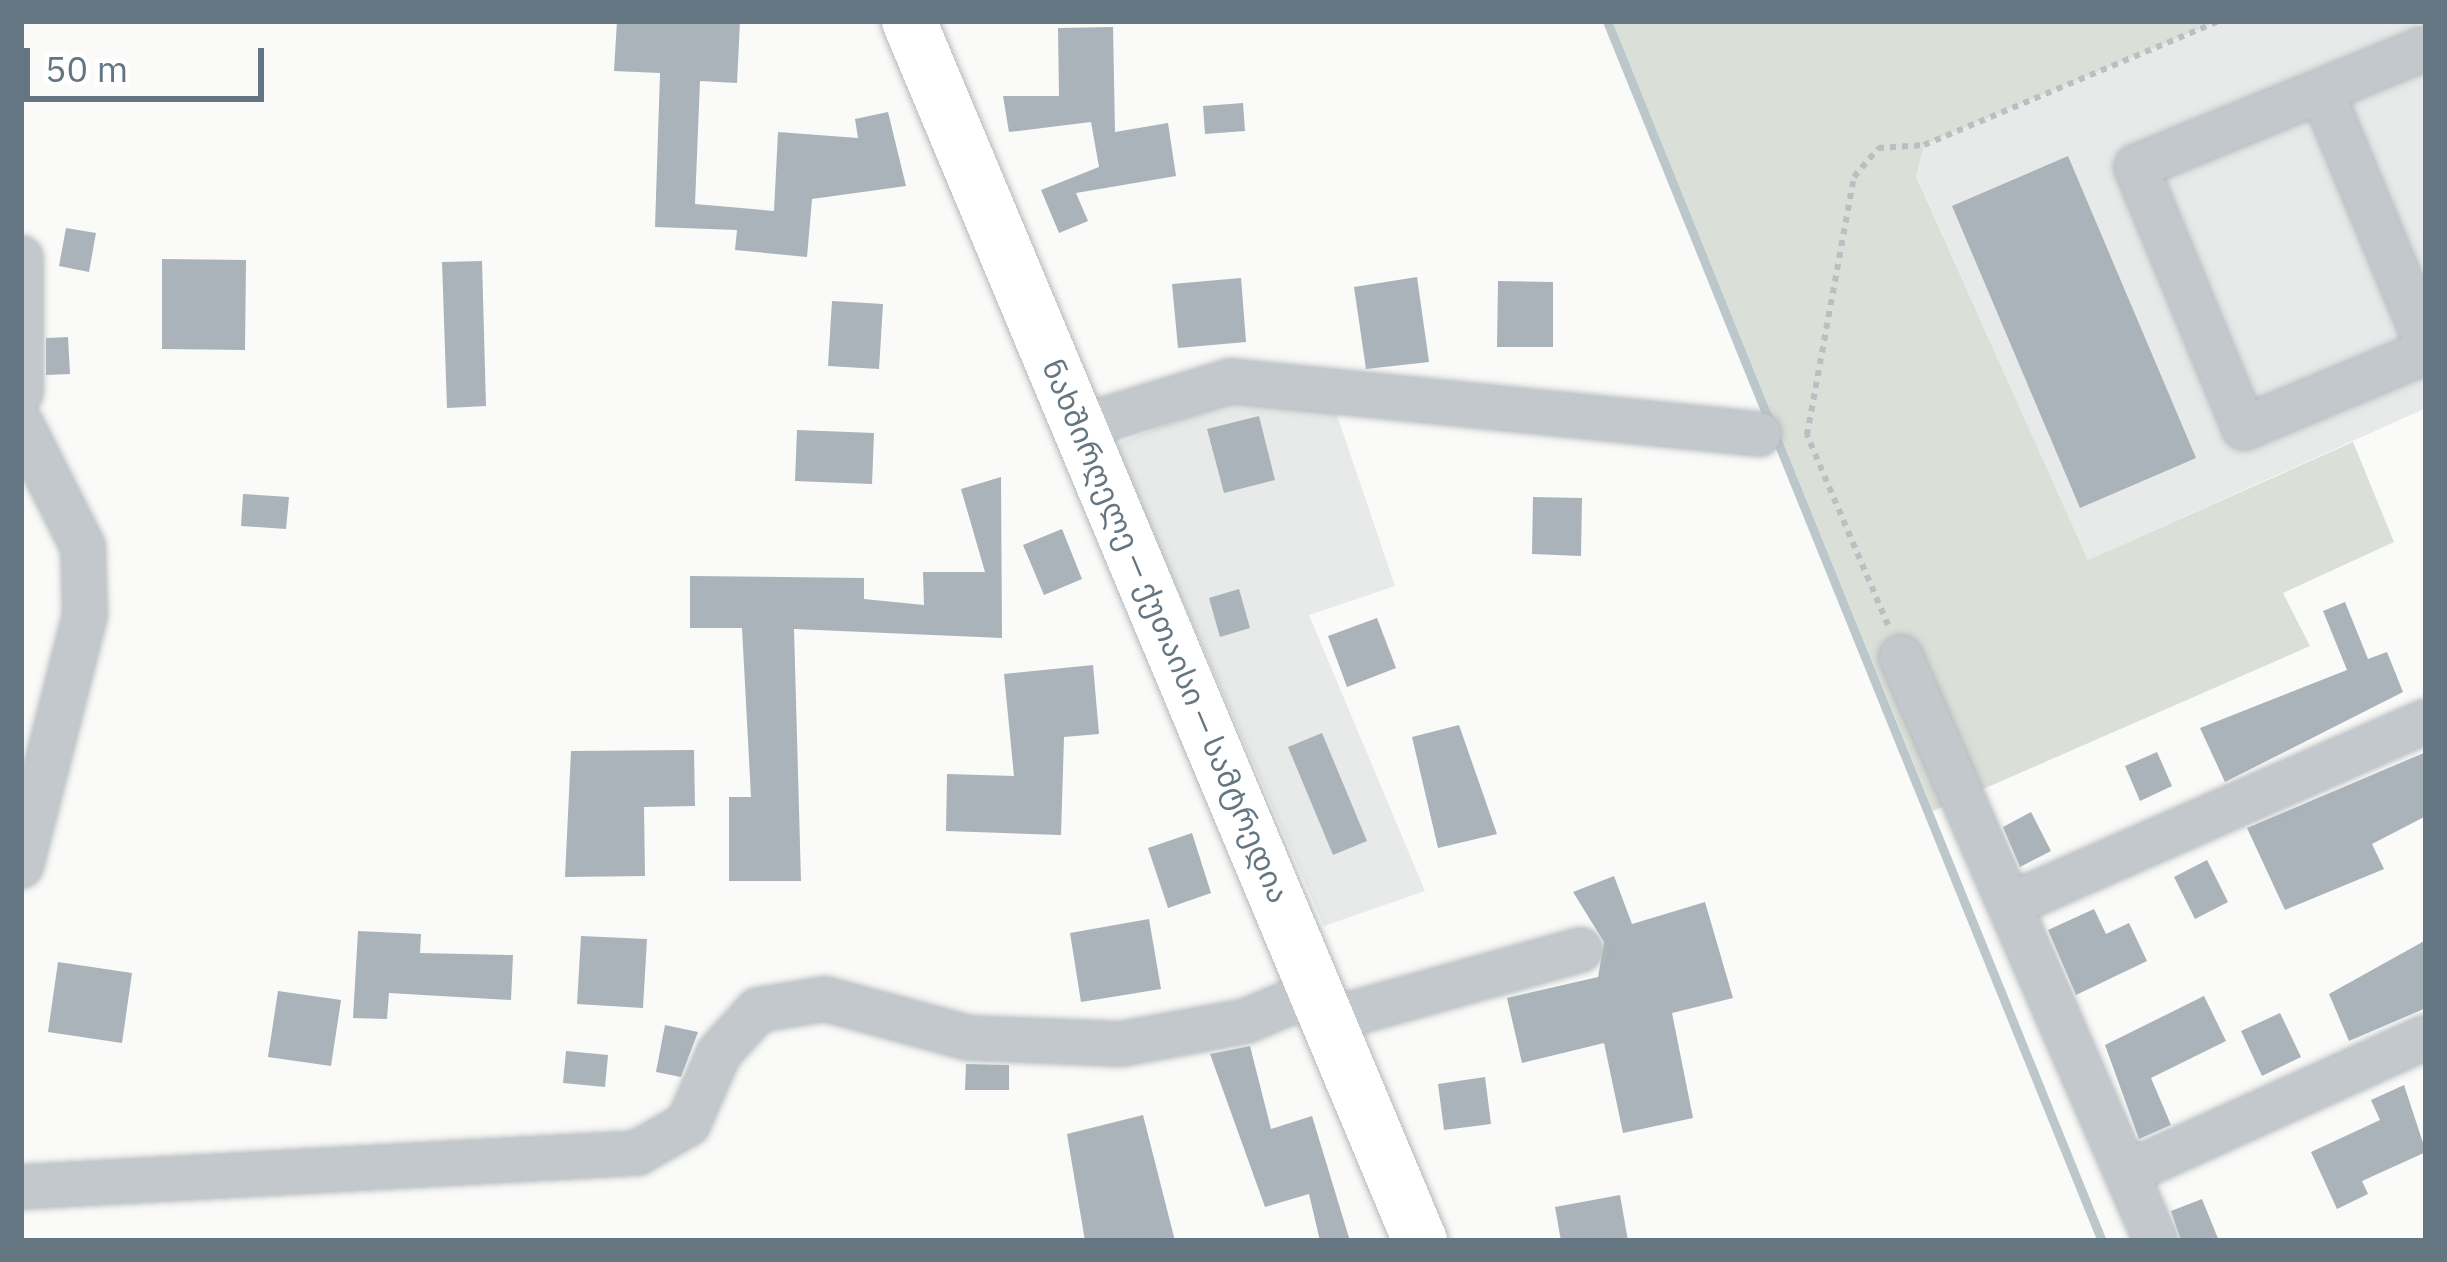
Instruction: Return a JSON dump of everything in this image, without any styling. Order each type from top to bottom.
[{"type":"main road","name":"ნახშირღელე — ქუთაისი — სამტრედია","points":[[909,21],[1420,1241]]},
{"type":"street","points":[[2426,48],[2136,167],[2244,428],[2426,352]]},
{"type":"street","points":[[2322,92],[2426,342]]},
{"type":"street","points":[[21,258],[29,337],[21,392]]},
{"type":"street","points":[[1080,427],[1230,381],[1775,435]]},
{"type":"street","points":[[21,424],[83,548],[86,616],[21,866]]},
{"type":"street","points":[[1901,657],[2014,904],[2156,1241]]},
{"type":"street","points":[[2014,904],[2426,721]]},
{"type":"street","points":[[21,1187],[637,1153],[688,1124],[719,1053],[758,1010],[825,999],[969,1038],[1121,1044],[1580,950]]},
{"type":"street","points":[[2129,1172],[2426,1036]]},
{"type":"path","points":[[1901,657],[1807,436],[1854,177],[1878,148],[1924,145],[2218,21]]},
{"type":"path","points":[[1775,435],[1807,436]]},
{"type":"shaded area","points":[[1612,21],[2219,21],[1924,145],[1916,176],[2088,560],[2353,442],[2394,542],[2283,593],[2310,646],[1933,811]]},
{"type":"shaded area","points":[[2219,21],[2415,21],[2426,46],[2426,408],[2088,560],[1916,175],[1924,145]]},
{"type":"shaded area","points":[[1236,397],[1336,412],[1395,586],[1309,615],[1425,891],[1324,926],[1115,445]]},
{"type":"building","points":[[617,21],[740,21],[737,83],[700,81],[695,204],[774,211],[778,132],[858,138],[855,119],[888,112],[906,186],[812,199],[807,257],[735,250],[737,230],[655,227],[660,73],[614,71]]},
{"type":"building","points":[[1113,27],[1115,132],[1168,123],[1176,176],[1076,193],[1088,221],[1059,233],[1041,190],[1099,167],[1091,122],[1009,132],[1003,96],[1059,96],[1058,28]]},
{"type":"building","points":[[1243,103],[1245,131],[1205,134],[1203,106]]},
{"type":"building","points":[[2068,156],[2196,458],[2080,508],[1952,206]]},
{"type":"building","points":[[66,228],[96,233],[89,272],[59,266]]},
{"type":"building","points":[[162,259],[246,260],[245,350],[162,349]]},
{"type":"building","points":[[482,261],[486,406],[447,408],[442,262]]},
{"type":"building","points":[[1417,277],[1429,362],[1366,369],[1354,287]]},
{"type":"building","points":[[1241,278],[1246,342],[1178,348],[1172,284]]},
{"type":"building","points":[[1498,281],[1553,282],[1553,347],[1497,347]]},
{"type":"building","points":[[832,301],[883,304],[879,369],[828,366]]},
{"type":"building","points":[[68,337],[70,374],[46,375],[46,338]]},
{"type":"building","points":[[1259,416],[1275,480],[1224,493],[1207,429]]},
{"type":"building","points":[[797,430],[874,433],[872,484],[795,481]]},
{"type":"building","points":[[1001,477],[1002,638],[794,629],[801,881],[729,881],[729,797],[751,797],[742,628],[690,628],[690,576],[864,578],[864,599],[924,605],[923,572],[985,572],[961,489]]},
{"type":"building","points":[[243,494],[289,497],[286,529],[241,526]]},
{"type":"building","points":[[1533,497],[1582,498],[1581,556],[1532,554]]},
{"type":"building","points":[[1062,529],[1082,579],[1044,595],[1023,545]]},
{"type":"building","points":[[1239,589],[1250,628],[1220,637],[1209,598]]},
{"type":"building","points":[[2345,602],[2368,659],[2387,652],[2403,692],[2225,782],[2200,728],[2347,670],[2323,611]]},
{"type":"building","points":[[1377,618],[1396,668],[1347,687],[1328,636]]},
{"type":"building","points":[[1093,665],[1099,734],[1064,737],[1061,835],[946,831],[947,774],[1014,776],[1004,674]]},
{"type":"building","points":[[1459,725],[1497,834],[1438,848],[1412,737]]},
{"type":"building","points":[[1322,733],[1367,841],[1333,855],[1288,747]]},
{"type":"building","points":[[694,750],[695,806],[644,807],[645,876],[565,877],[571,751]]},
{"type":"building","points":[[2157,752],[2172,786],[2140,801],[2125,766]]},
{"type":"building","points":[[2426,752],[2426,816],[2372,844],[2384,869],[2285,910],[2247,828]]},
{"type":"building","points":[[2031,812],[2051,851],[2020,867],[2003,827]]},
{"type":"building","points":[[1192,833],[1211,893],[1168,908],[1148,848]]},
{"type":"building","points":[[2207,860],[2228,902],[2195,919],[2174,877]]},
{"type":"building","points":[[1614,876],[1632,924],[1705,902],[1733,998],[1672,1013],[1693,1118],[1623,1133],[1604,1043],[1522,1063],[1507,998],[1598,977],[1604,942],[1573,892]]},
{"type":"building","points":[[2094,909],[2106,934],[2129,923],[2147,961],[2076,995],[2048,930]]},
{"type":"building","points":[[1149,919],[1161,989],[1081,1002],[1070,933]]},
{"type":"building","points":[[358,931],[421,934],[420,953],[513,955],[511,1000],[389,993],[387,1019],[353,1018]]},
{"type":"building","points":[[581,936],[647,939],[643,1008],[577,1004]]},
{"type":"building","points":[[2426,940],[2426,1008],[2349,1041],[2329,994]]},
{"type":"building","points":[[58,962],[132,973],[122,1043],[48,1032]]},
{"type":"building","points":[[278,991],[341,1000],[331,1066],[268,1057]]},
{"type":"building","points":[[2204,996],[2226,1041],[2151,1078],[2171,1125],[2139,1139],[2105,1045]]},
{"type":"building","points":[[2280,1013],[2301,1057],[2262,1076],[2241,1031]]},
{"type":"building","points":[[665,1025],[698,1032],[681,1077],[656,1072]]},
{"type":"building","points":[[1250,1046],[1271,1129],[1312,1116],[1350,1241],[1320,1241],[1309,1194],[1265,1207],[1210,1054]]},
{"type":"building","points":[[566,1051],[608,1055],[605,1087],[563,1083]]},
{"type":"building","points":[[966,1064],[1009,1065],[1009,1090],[965,1090]]},
{"type":"building","points":[[1485,1077],[1491,1124],[1444,1130],[1438,1084]]},
{"type":"building","points":[[2404,1085],[2426,1152],[2362,1181],[2368,1194],[2337,1209],[2311,1152],[2380,1120],[2371,1100]]},
{"type":"building","points":[[1143,1115],[1175,1241],[1085,1241],[1067,1134]]},
{"type":"building","points":[[1620,1195],[1628,1241],[1561,1241],[1555,1207]]},
{"type":"building","points":[[2202,1199],[2219,1241],[2181,1241],[2171,1211]]},
{"type":"waterway","points":[[1607,21],[2102,1241]]}]
